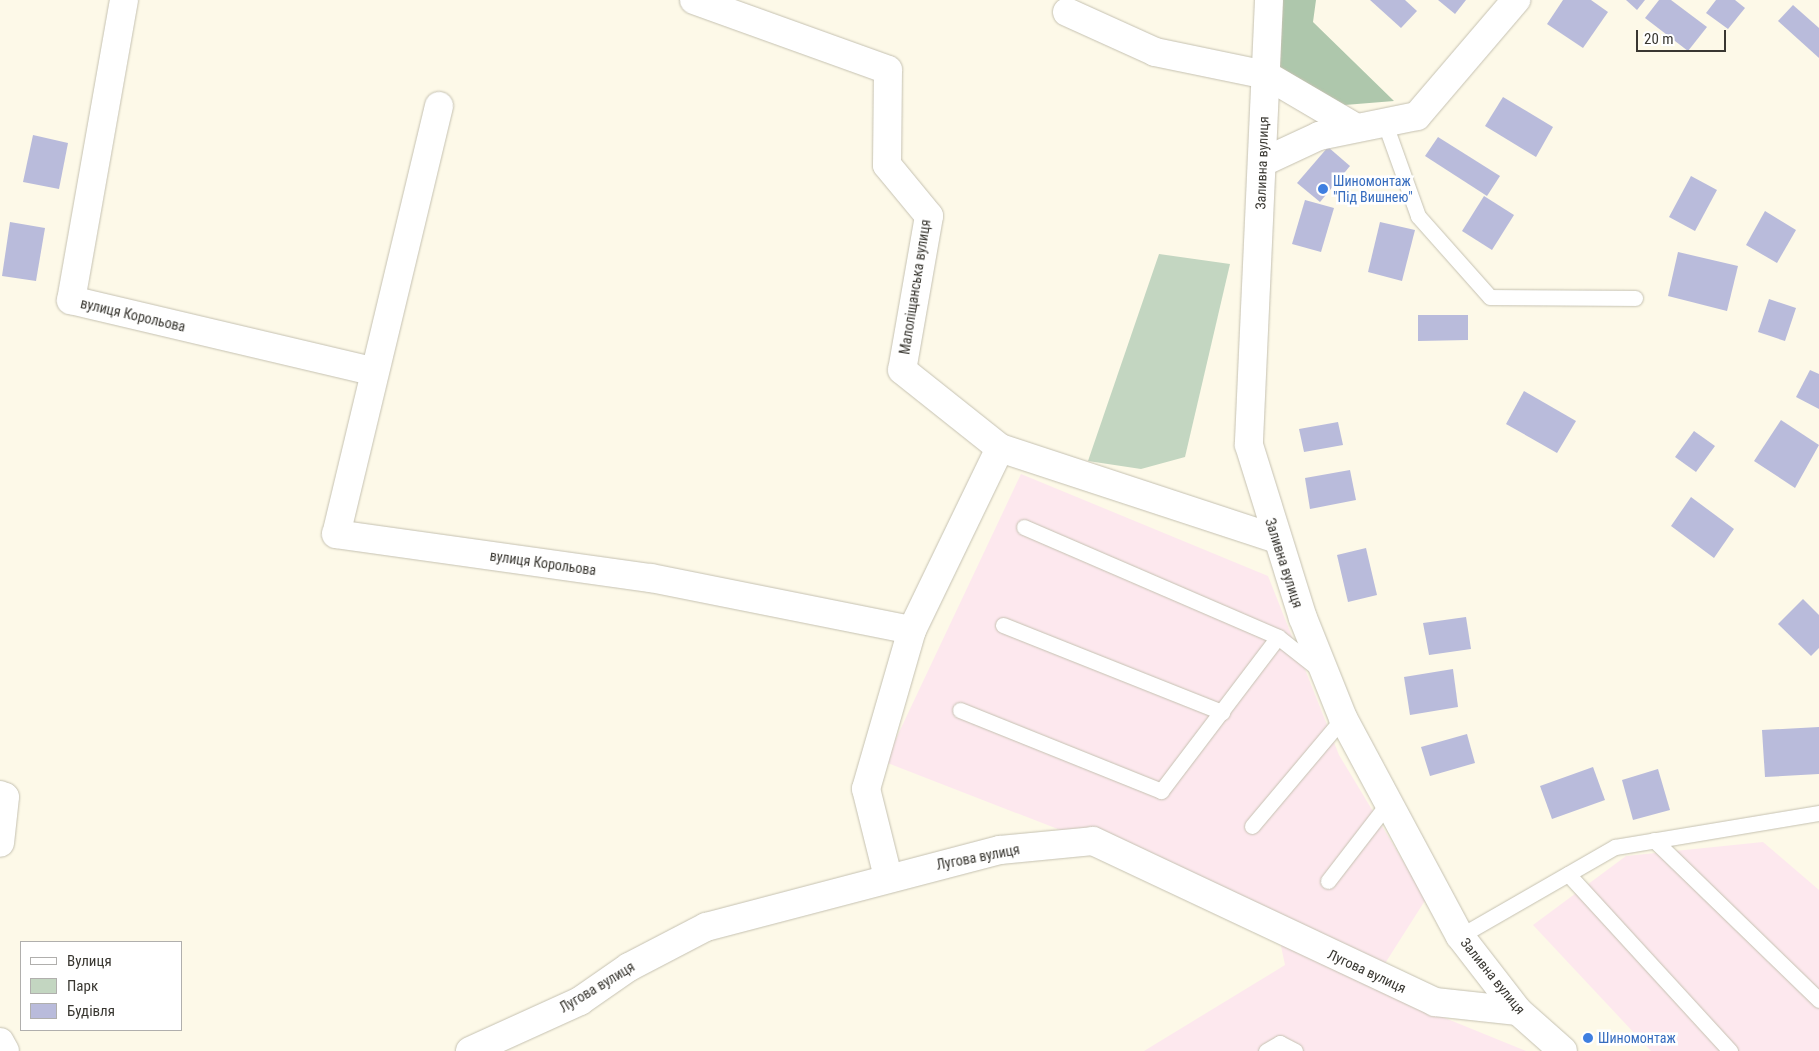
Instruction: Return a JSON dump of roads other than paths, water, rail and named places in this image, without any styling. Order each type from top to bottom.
[{"type":"street","name":"вулиця Корольова","points":[[124,0],[71,300],[375,372]]},
{"type":"street","name":"Малоліщанська вулиця","points":[[694,0],[888,70],[887,165],[929,216],[902,370],[1000,448],[1276,539]]},
{"type":"street","name":"Заливна вулиця","points":[[1269,0],[1249,445],[1276,539],[1343,718],[1460,936],[1518,1011],[1563,1051]]},
{"type":"street","points":[[1263,162],[1318,136],[1353,126],[1417,116],[1516,0]]},
{"type":"street","points":[[1066,12],[1155,52],[1266,75],[1353,126]]},
{"type":"street","name":"вулиця Корольова","points":[[439,106],[336,534],[651,578],[912,630]]},
{"type":"street","points":[[888,877],[866,789],[912,630],[1000,448]]},
{"type":"street","points":[[0,795],[5,798],[0,843]]},
{"type":"street","name":"Лугова вулиця","points":[[470,1051],[580,1001],[629,968],[706,927],[888,877],[1000,850],[1093,841],[1435,1002],[1518,1011]]},
{"type":"street","points":[[0,1042],[5,1051]]},
{"type":"lane","points":[[1384,121],[1418,216],[1490,297],[1635,298]]},
{"type":"lane","points":[[1024,527],[1278,638],[1327,675]]},
{"type":"lane","points":[[1003,625],[1222,712]]},
{"type":"lane","points":[[960,710],[1161,791],[1278,638]]},
{"type":"lane","points":[[1252,826],[1343,718]]},
{"type":"lane","points":[[1328,881],[1388,803]]},
{"type":"lane","points":[[1460,936],[1615,847],[1819,813]]},
{"type":"lane","points":[[1654,840],[1819,1000]]},
{"type":"lane","points":[[1568,874],[1730,1051]]},
{"type":"lane","points":[[1266,1051],[1280,1043],[1295,1051]]},
{"type":"place","name":"Шиномонтаж \"Під Вишнею\"","points":[[1323,189]]},
{"type":"place","name":"Шиномонтаж","points":[[1588,1038]]}]
